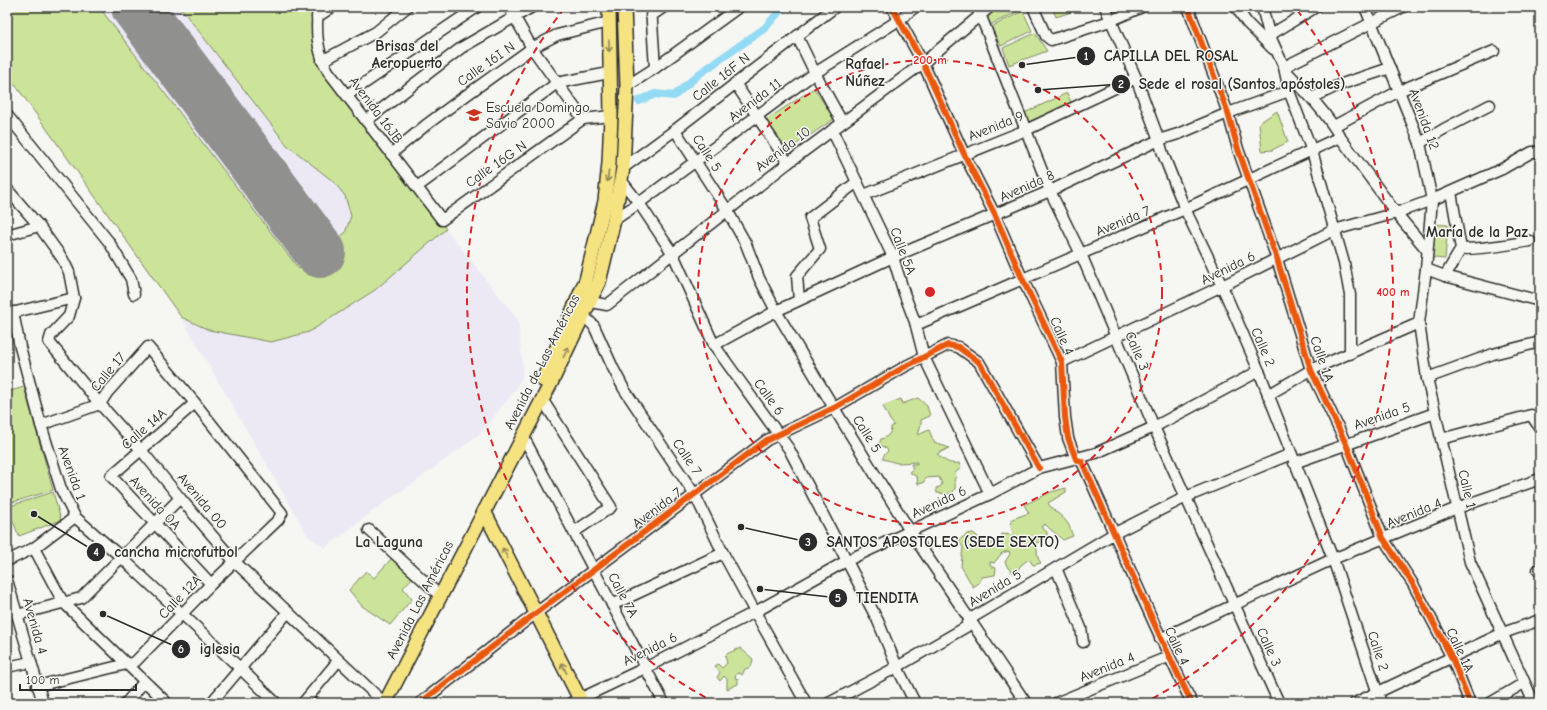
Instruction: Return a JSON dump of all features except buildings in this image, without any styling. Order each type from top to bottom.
[{"type":"main road","name":"Avenida de Las Américas","points":[[383,702],[436,592],[537,395],[586,280],[605,201],[609,163],[611,112],[609,73],[609,7]]},
{"type":"main road","name":"Avenida de Las Américas","points":[[484,512],[591,302],[599,282],[614,220],[622,174],[627,86],[624,7]]},
{"type":"main road","points":[[610,87],[619,91],[627,86]]},
{"type":"main road","points":[[611,112],[618,103],[626,106]]},
{"type":"main road","points":[[484,512],[536,613],[578,701]]},
{"type":"main road","name":"Avenida Las Américas","points":[[383,702],[484,512]]},
{"type":"street","points":[[318,12],[332,7]]},
{"type":"street","points":[[322,61],[376,32],[407,7]]},
{"type":"street","points":[[347,95],[477,7]]},
{"type":"street","points":[[509,7],[532,48],[583,119]]},
{"type":"street","points":[[366,121],[419,78],[461,48],[532,7]]},
{"type":"street","points":[[655,68],[651,11],[664,7]]},
{"type":"street","points":[[627,86],[655,68],[739,7]]},
{"type":"street","name":"Calle 16F N","points":[[622,174],[675,130],[835,7]]},
{"type":"street","name":"Calle 4","points":[[892,7],[922,63],[964,154],[995,215],[1022,278],[1062,362],[1065,417],[1068,438],[1076,459],[1082,462],[1115,533],[1168,657],[1192,703]]},
{"type":"street","name":"Avenida 11","points":[[614,220],[696,162],[815,73],[899,20],[915,7]]},
{"type":"street","name":"Avenida 10","points":[[591,302],[607,305],[788,163],[922,63],[978,10],[990,7]]},
{"type":"street","points":[[1033,7],[1046,36],[1051,40],[1110,21],[1142,7]]},
{"type":"street","name":"Calle 2","points":[[1106,7],[1110,21],[1136,78],[1163,154],[1185,209],[1222,286],[1259,371],[1333,559],[1379,698]]},
{"type":"street","name":"Calle 1A","points":[[1188,7],[1228,113],[1238,149],[1277,258],[1311,370],[1346,444],[1383,538],[1412,584],[1452,658],[1470,703]]},
{"type":"street","points":[[1236,7],[1247,23],[1278,53]]},
{"type":"street","points":[[1262,7],[1270,35],[1284,69],[1290,91],[1312,151],[1344,262],[1350,295],[1350,354]]},
{"type":"street","points":[[1270,35],[1316,7]]},
{"type":"street","name":"Avenida 12","points":[[1365,7],[1420,143],[1432,200],[1426,269]]},
{"type":"street","points":[[1284,69],[1403,7]]},
{"type":"street","name":"Calle 3","points":[[978,10],[1050,191],[1081,254],[1154,427],[1278,703]]},
{"type":"street","name":"Avenida 16JB","points":[[318,12],[316,32],[322,61],[442,220]]},
{"type":"street","name":"Calle 16I N","points":[[391,154],[449,107],[532,48],[556,36],[609,22]]},
{"type":"street","points":[[797,36],[815,73],[842,122]]},
{"type":"street","points":[[1334,126],[1399,91],[1494,52]]},
{"type":"street","points":[[1312,98],[1339,85],[1390,68]]},
{"type":"street","points":[[1284,69],[1312,98],[1334,126],[1340,137],[1396,213],[1427,250]]},
{"type":"street","points":[[417,187],[557,83],[609,73]]},
{"type":"street","name":"Avenida 9","points":[[864,195],[1026,130],[1136,78]]},
{"type":"street","points":[[735,83],[788,163]]},
{"type":"street","name":"Avenida 8","points":[[714,344],[799,300],[894,257],[1050,191],[1159,140],[1290,91]]},
{"type":"street","points":[[1420,143],[1444,128],[1490,105]]},
{"type":"street","name":"Calle 16G N","points":[[442,220],[583,119],[611,112]]},
{"type":"street","points":[[7,115],[109,242],[131,280],[134,294]]},
{"type":"street","name":"Calle 5","points":[[675,130],[727,210],[746,244],[759,278],[776,311],[834,408],[910,531],[1026,703]]},
{"type":"street","name":"Calle 5A","points":[[832,130],[894,257],[924,356],[990,494]]},
{"type":"street","name":"Avenida 7","points":[[916,326],[1022,278],[1185,209],[1340,137]]},
{"type":"street","name":"Avenida 6","points":[[1062,362],[1222,286],[1334,230],[1396,213],[1432,200],[1514,163],[1532,152],[1540,152]]},
{"type":"street","name":"Calle 6","points":[[622,174],[639,203],[673,254],[714,344],[789,449],[848,560],[878,621],[897,667],[915,703]]},
{"type":"street","points":[[799,300],[797,276],[820,249],[810,218],[857,182]]},
{"type":"street","points":[[7,189],[39,226],[62,258],[68,272],[74,298],[10,313]]},
{"type":"street","points":[[1445,276],[1461,249],[1451,192]]},
{"type":"street","points":[[7,236],[39,226]]},
{"type":"street","points":[[1461,249],[1505,246],[1530,240]]},
{"type":"street","points":[[1426,269],[1445,276],[1540,301]]},
{"type":"street","name":"Calle 1","points":[[1426,269],[1419,323],[1427,378],[1470,562],[1534,703]]},
{"type":"street","name":"Avenida 00","points":[[74,298],[69,316],[51,335],[49,342],[235,562],[383,702]]},
{"type":"street","name":"Avenida 1","points":[[10,313],[60,490],[75,518],[121,557],[276,703]]},
{"type":"street","name":"Calle 7","points":[[584,316],[594,326],[624,389],[695,495],[754,612],[806,703]]},
{"type":"street","points":[[1268,396],[1311,370],[1419,323]]},
{"type":"street","points":[[1427,378],[1494,354],[1540,342]]},
{"type":"street","name":"Avenida 7","points":[[420,703],[536,613],[767,440],[778,433],[834,408],[924,356],[948,345],[958,347],[979,362],[1039,468]]},
{"type":"street","name":"Calle 17","points":[[41,425],[100,404],[107,392],[148,347],[195,403]]},
{"type":"street","name":"Avenida 6","points":[[578,701],[646,668],[754,612],[848,560],[990,494],[1039,468],[1096,453],[1154,427],[1259,371]]},
{"type":"street","points":[[542,399],[611,507],[574,532]]},
{"type":"street","name":"Calle 14A","points":[[111,476],[195,403]]},
{"type":"street","name":"Calle 12A","points":[[37,686],[135,662],[211,584],[278,520],[282,513],[195,403]]},
{"type":"street","name":"Avenida 5","points":[[828,703],[897,667],[966,627],[970,619],[1115,533],[1186,497],[1292,458],[1346,444],[1435,413]]},
{"type":"street","points":[[1441,439],[1531,415],[1540,428]]},
{"type":"street","name":"Calle 7A","points":[[523,436],[664,703]]},
{"type":"street","name":"Avenida 0A","points":[[111,476],[211,584]]},
{"type":"street","name":"Avenida 4","points":[[1160,639],[1333,559],[1457,508],[1540,479]]},
{"type":"street","points":[[17,615],[81,598],[180,498]]},
{"type":"street","points":[[7,561],[34,548],[75,518]]},
{"type":"street","points":[[369,530],[436,592]]},
{"type":"street","points":[[34,548],[63,602],[167,703]]},
{"type":"street","points":[[612,605],[724,553]]},
{"type":"street","points":[[1056,568],[1081,628],[1084,642]]},
{"type":"street","name":"Avenida 4","points":[[7,580],[43,703]]},
{"type":"street","points":[[211,703],[288,612]]},
{"type":"street","points":[[1355,703],[1379,698],[1452,658],[1503,634],[1540,620]]},
{"type":"street","name":"Avenida 4","points":[[1056,703],[1168,657]]},
{"type":"street","points":[[303,703],[338,661]]},
{"type":"street","points":[[7,667],[31,662]]},
{"type":"street","points":[[126,703],[144,682]]},
{"type":"street","points":[[1490,703],[1524,683]]},
{"type":"shaded area","points":[[7,7],[317,7],[321,62],[446,229],[518,320],[523,371],[522,377],[515,390],[487,426],[478,435],[411,485],[390,498],[325,548],[308,536],[181,317],[16,86],[7,81]]},
{"type":"green space","points":[[7,7],[99,7],[299,269],[345,233],[351,216],[345,196],[334,182],[287,145],[180,7],[317,7],[321,62],[446,229],[375,290],[309,332],[271,342],[209,330],[181,317],[16,86],[7,81]]},
{"type":"green space","points":[[994,7],[1025,8],[990,25],[983,14]]},
{"type":"green space","points":[[1052,7],[1080,7],[1080,9],[1056,17]]},
{"type":"green space","points":[[1023,11],[1032,31],[1001,46],[991,27]]},
{"type":"green space","points":[[1035,33],[1047,51],[1009,65],[1003,48]]},
{"type":"green space","points":[[814,88],[834,119],[788,150],[766,120]]},
{"type":"green space","points":[[1067,93],[1073,107],[1027,128],[1020,115]]},
{"type":"green space","points":[[1277,111],[1288,142],[1272,150],[1262,151],[1259,123]]},
{"type":"green space","points":[[1429,224],[1448,225],[1445,259],[1426,257]]},
{"type":"green space","points":[[24,387],[53,490],[7,504],[7,392]]},
{"type":"green space","points":[[918,398],[927,406],[930,416],[921,420],[918,435],[929,430],[934,442],[949,448],[937,454],[949,463],[959,463],[961,468],[955,473],[955,487],[951,494],[937,493],[936,488],[940,487],[942,484],[939,477],[926,478],[923,483],[918,484],[917,477],[909,472],[913,469],[911,464],[917,464],[917,462],[897,463],[883,459],[884,455],[888,451],[879,444],[881,439],[888,435],[891,427],[894,425],[883,406],[901,399],[902,404]]},
{"type":"green space","points":[[1066,488],[1066,492],[1048,503],[1066,521],[1073,536],[1063,540],[1045,524],[1041,527],[1047,532],[1047,537],[1043,541],[1035,543],[1038,558],[1041,563],[1033,565],[1029,559],[1021,565],[1015,574],[1008,568],[1005,562],[1010,554],[1009,551],[1002,553],[994,563],[990,562],[992,567],[996,568],[995,575],[982,577],[979,583],[973,587],[961,566],[963,547],[959,540],[967,534],[973,533],[977,536],[983,547],[999,540],[1002,534],[1014,535],[1011,527],[1012,519],[1029,513],[1024,505],[1051,492]]},
{"type":"green space","points":[[53,492],[61,520],[19,536],[7,507]]},
{"type":"green space","points":[[392,558],[412,578],[403,588],[412,599],[390,625],[362,606],[349,590],[366,571],[374,578]]},
{"type":"green space","points":[[740,648],[753,659],[751,667],[745,669],[742,675],[739,673],[736,674],[735,678],[738,679],[738,684],[727,689],[727,679],[724,676],[720,681],[717,677],[720,673],[715,666],[718,664],[722,668],[727,663],[725,656]]},
{"type":"waterway","points":[[639,101],[655,94],[674,96],[699,74],[765,28],[783,7]]},
{"type":"runway","points":[[137,7],[320,252]]},
{"type":"cycle path","points":[[892,7],[923,63],[964,154],[995,215],[1022,278],[1062,362],[1065,417],[1068,438],[1076,459],[1082,462],[1149,613],[1192,703]]},
{"type":"cycle path","points":[[1188,7],[1228,113],[1238,149],[1277,259],[1311,370],[1346,444],[1383,538],[1413,584],[1452,658],[1470,703]]},
{"type":"cycle path","points":[[420,703],[536,613],[767,440],[834,408],[906,366],[948,345],[958,347],[979,362],[1039,468]]},
{"type":"place","name":"CAPILLA DEL ROSAL","points":[[1022,65]]},
{"type":"place","name":"Sede el rosal (Santos apóstoles)","points":[[1038,90]]},
{"type":"place","name":"Escuela Domingo Savio 2000","points":[[474,115]]},
{"type":"place","name":"cancha microfutbol","points":[[34,514]]},
{"type":"place","name":"SANTOS APOSTOLES (SEDE SEXTO)","points":[[741,527]]},
{"type":"place","name":"TIENDITA","points":[[760,589]]},
{"type":"place","name":"iglesia","points":[[103,614]]},
{"type":"district","name":"Brisas del Aeropuerto","points":[[407,54]]},
{"type":"district","name":"Rafael Núñez","points":[[865,72]]},
{"type":"district","name":"María de la Paz","points":[[1477,232]]},
{"type":"district","name":"La Laguna","points":[[389,542]]}]
